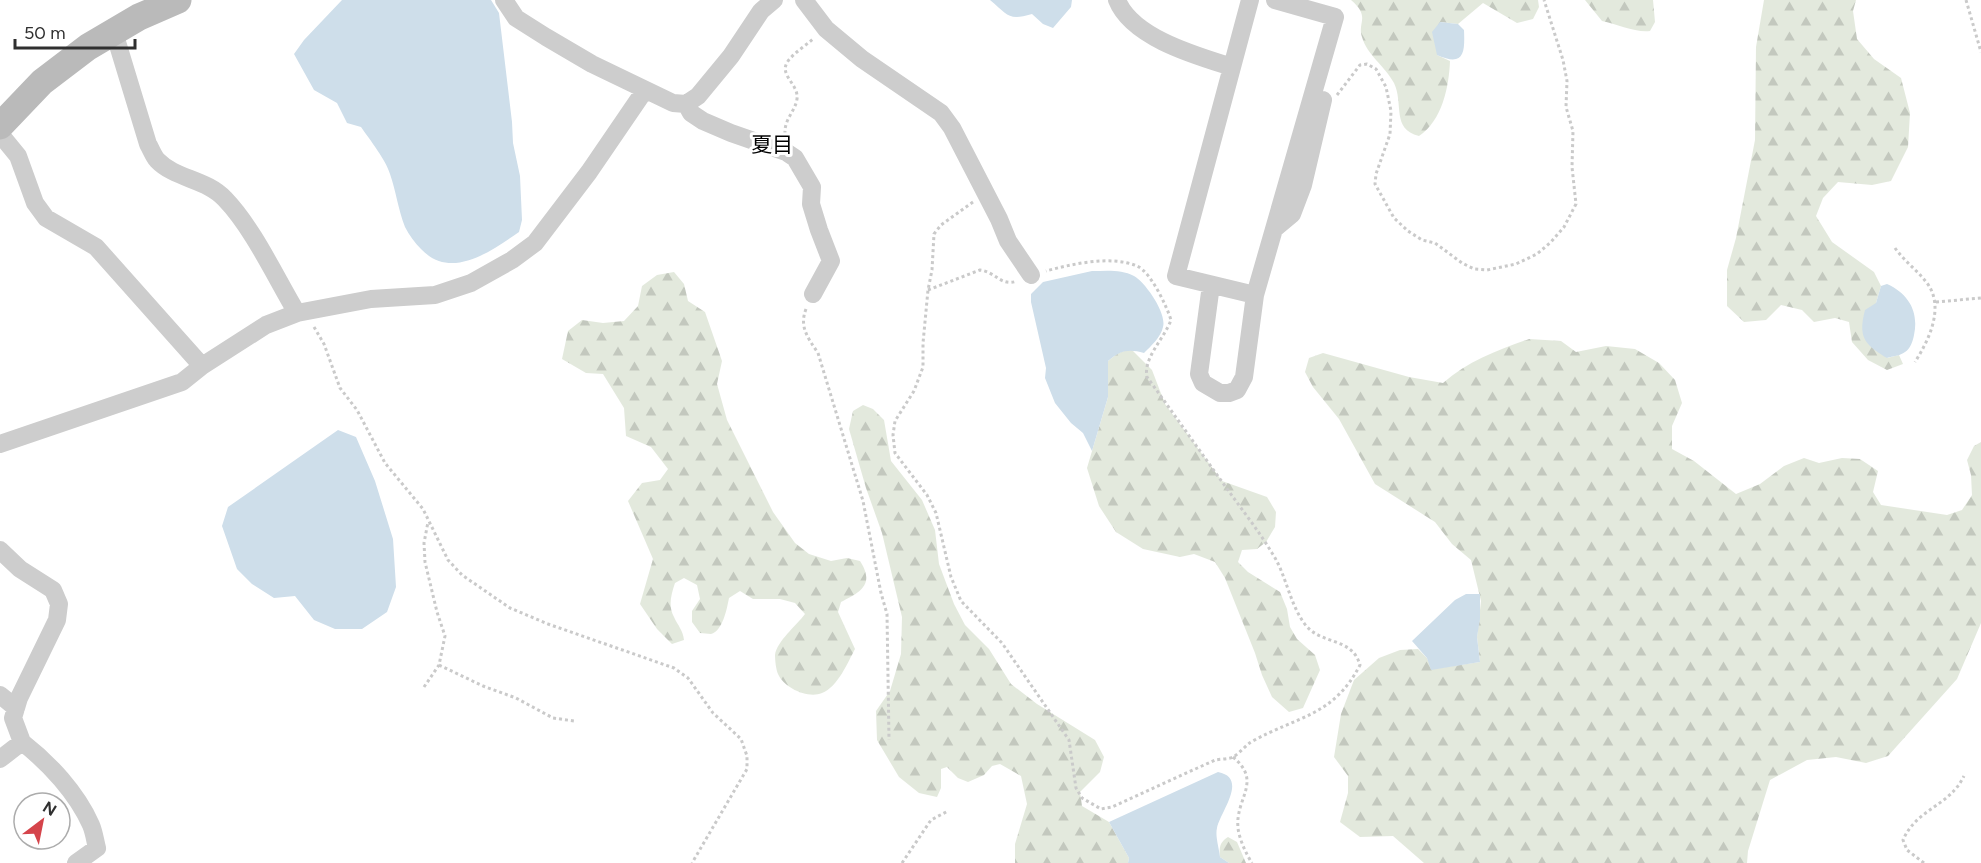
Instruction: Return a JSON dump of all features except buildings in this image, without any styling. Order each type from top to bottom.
[{"type":"main road","points":[[0,126],[42,82],[88,47],[139,17],[178,0]]},
{"type":"street","points":[[504,0],[516,18],[546,38],[645,90],[673,103],[686,104],[698,96],[731,56],[761,10],[774,0]]},
{"type":"street","points":[[804,0],[826,29],[862,59],[941,113],[952,128],[1008,241],[1031,275]]},
{"type":"street","points":[[1117,0],[1137,26],[1191,54],[1232,67]]},
{"type":"street","points":[[1250,0],[1176,276],[1255,295]]},
{"type":"street","points":[[1211,285],[1199,374],[1203,383],[1220,393],[1229,393],[1236,390],[1244,377],[1255,295],[1335,17],[1275,0]]},
{"type":"street","points":[[114,32],[148,144],[156,159],[168,169],[210,187],[223,196],[239,215],[300,312]]},
{"type":"street","points":[[1274,229],[1292,214],[1304,185],[1332,65],[1330,36]]},
{"type":"street","points":[[0,444],[182,382],[202,366],[266,325],[300,312],[371,299],[435,295],[471,283],[512,260],[535,243],[589,172],[645,90]]},
{"type":"street","points":[[686,104],[691,112],[703,121],[786,152],[795,158],[812,187],[811,204],[831,261],[813,294]]},
{"type":"street","points":[[0,134],[18,156],[35,203],[45,218],[96,247],[202,366]]},
{"type":"street","points":[[0,550],[20,569],[53,590],[59,604],[57,620],[13,718],[22,742],[37,754],[76,799],[91,825],[97,848],[76,863]]},
{"type":"street","points":[[0,695],[16,708]]},
{"type":"street","points":[[0,759],[22,742]]},
{"type":"path","points":[[1318,120],[1360,65],[1367,64],[1376,69],[1386,87],[1391,111],[1390,134],[1376,174],[1375,184],[1394,218],[1422,240],[1435,243],[1474,269],[1487,270],[1516,264],[1537,254],[1564,227],[1576,204],[1572,167],[1573,130],[1566,107],[1567,81],[1563,60],[1544,0]]},
{"type":"path","points":[[1966,0],[1981,52]]},
{"type":"path","points":[[786,142],[785,122],[797,102],[797,93],[794,84],[785,73],[785,68],[789,60],[826,29]]},
{"type":"path","points":[[928,290],[980,270],[988,271],[1001,282],[1010,283],[1074,264],[1117,262],[1139,267],[1149,277],[1168,309],[1172,321],[1147,361],[1145,369],[1147,377],[1274,554],[1297,611],[1306,626],[1335,643],[1346,645],[1357,655],[1360,665],[1343,691],[1317,712],[1250,743],[1233,757],[1215,760],[1112,807],[1101,808],[1082,798],[1076,788],[1069,740],[1002,643],[961,601],[951,577],[936,513],[927,495],[895,453],[893,435],[895,421],[914,391],[922,367],[928,290],[932,270],[934,234],[941,225],[986,193]]},
{"type":"path","points":[[1895,248],[1905,262],[1929,285],[1936,302],[1933,323],[1926,345],[1915,362]]},
{"type":"path","points":[[813,294],[802,321],[805,333],[818,353],[863,501],[887,614],[890,740]]},
{"type":"path","points":[[1936,302],[1981,298]]},
{"type":"path","points":[[300,312],[324,344],[340,388],[357,410],[385,463],[423,509],[448,560],[462,575],[510,608],[548,624],[674,668],[688,678],[713,713],[741,739],[747,756],[747,769],[692,863]]},
{"type":"path","points":[[424,687],[439,665],[445,636],[425,562],[424,543],[428,520]]},
{"type":"path","points":[[439,665],[483,686],[516,698],[553,718],[574,722]]},
{"type":"path","points":[[1233,757],[1243,766],[1248,779],[1238,827],[1252,863]]},
{"type":"path","points":[[1924,863],[1907,850],[1903,840],[1908,828],[1918,817],[1951,795],[1958,788],[1964,776]]},
{"type":"path","points":[[902,863],[931,820],[948,811]]},
{"type":"green space","points":[[1351,0],[1538,0],[1539,7],[1533,19],[1517,23],[1483,3],[1458,24],[1440,22],[1437,55],[1450,61],[1448,82],[1439,113],[1427,130],[1419,136],[1410,133],[1401,122],[1394,83],[1364,43],[1361,32],[1362,15]]},
{"type":"green space","points":[[1585,0],[1653,0],[1655,22],[1650,31],[1645,31],[1602,21]]},
{"type":"green space","points":[[1764,0],[1856,0],[1853,11],[1857,39],[1874,59],[1901,78],[1910,113],[1908,147],[1891,181],[1872,185],[1838,182],[1823,198],[1816,216],[1832,242],[1874,272],[1881,286],[1876,303],[1887,358],[1899,355],[1903,364],[1887,370],[1868,360],[1852,342],[1849,322],[1835,318],[1814,322],[1802,310],[1781,305],[1766,320],[1744,322],[1727,306],[1727,270],[1736,238],[1755,140],[1756,47]]},
{"type":"green space","points":[[674,272],[684,284],[688,301],[705,312],[722,361],[717,384],[727,420],[773,512],[795,543],[809,554],[831,561],[847,558],[860,561],[864,569],[866,581],[864,586],[855,595],[841,602],[838,612],[855,649],[838,680],[822,693],[810,695],[797,691],[785,684],[777,672],[776,650],[805,614],[795,603],[780,599],[753,599],[740,591],[729,598],[719,629],[711,634],[700,633],[692,622],[692,611],[700,599],[697,585],[684,578],[675,583],[671,605],[672,613],[684,640],[672,644],[657,629],[640,604],[653,559],[628,501],[642,483],[660,480],[668,469],[651,447],[626,436],[624,408],[603,374],[586,373],[562,359],[568,331],[582,320],[603,323],[624,321],[638,306],[642,286],[657,275]]},
{"type":"green space","points":[[1529,339],[1561,341],[1576,352],[1606,346],[1635,349],[1659,363],[1675,380],[1682,403],[1672,426],[1672,449],[1694,461],[1736,494],[1760,484],[1784,466],[1804,458],[1819,463],[1842,458],[1860,459],[1878,471],[1873,492],[1881,505],[1947,515],[1962,510],[1972,495],[1971,475],[1967,460],[1974,446],[1981,442],[1981,623],[1957,679],[1888,756],[1866,763],[1836,757],[1807,760],[1770,780],[1748,851],[1747,863],[1424,863],[1393,836],[1360,837],[1340,822],[1348,793],[1348,776],[1334,757],[1341,714],[1354,680],[1379,658],[1400,650],[1418,649],[1427,658],[1432,669],[1480,662],[1477,637],[1481,601],[1471,560],[1452,544],[1435,522],[1375,484],[1339,419],[1313,387],[1305,372],[1309,358],[1323,353],[1409,377],[1443,383],[1473,362]]},
{"type":"green space","points":[[1131,349],[1152,370],[1165,404],[1222,481],[1267,497],[1276,512],[1275,527],[1266,542],[1257,549],[1242,550],[1238,562],[1248,572],[1280,592],[1287,609],[1290,627],[1297,639],[1315,655],[1320,670],[1303,708],[1289,712],[1272,697],[1225,578],[1215,562],[1194,554],[1180,557],[1143,549],[1116,532],[1099,506],[1087,468],[1108,397],[1108,361],[1118,353]]},
{"type":"green space","points":[[863,405],[873,409],[884,420],[891,461],[922,500],[935,530],[939,564],[954,604],[965,625],[989,649],[1011,684],[1037,704],[1095,740],[1104,757],[1100,772],[1080,792],[1082,806],[1109,822],[1129,858],[1128,863],[1015,863],[1015,844],[1027,804],[1021,776],[1000,764],[992,766],[984,775],[968,782],[958,778],[947,767],[941,769],[941,788],[937,797],[919,793],[899,777],[877,740],[876,711],[890,691],[901,654],[902,617],[882,533],[849,429],[853,411]]},
{"type":"green space","points":[[1228,837],[1237,842],[1246,863],[1229,863],[1220,857],[1221,845]]},
{"type":"water","points":[[342,0],[491,0],[499,13],[513,143],[520,176],[522,220],[519,232],[484,254],[458,263],[445,263],[433,258],[414,242],[405,227],[388,168],[381,156],[361,127],[347,123],[337,103],[314,90],[294,54],[304,40]]},
{"type":"water","points":[[990,0],[1072,0],[1071,7],[1053,28],[1043,24],[1032,14],[1013,17]]},
{"type":"water","points":[[1440,22],[1458,24],[1464,30],[1463,51],[1458,58],[1437,55],[1432,32]]},
{"type":"water","points":[[1092,271],[1119,271],[1139,279],[1154,298],[1162,314],[1163,327],[1155,341],[1144,353],[1125,351],[1108,361],[1108,397],[1092,451],[1083,433],[1071,423],[1055,403],[1045,378],[1046,368],[1031,294],[1043,282]]},
{"type":"water","points":[[1887,284],[1907,298],[1913,311],[1915,327],[1913,340],[1908,349],[1901,354],[1887,358],[1868,344],[1862,327],[1865,310],[1876,303],[1881,286]]},
{"type":"water","points":[[338,430],[356,437],[375,481],[393,539],[396,587],[387,612],[362,629],[335,629],[314,620],[295,596],[274,598],[252,584],[237,569],[222,526],[228,507]]},
{"type":"water","points":[[1466,594],[1480,594],[1477,637],[1480,662],[1431,670],[1427,658],[1412,641],[1455,600]]},
{"type":"water","points":[[1218,772],[1227,775],[1232,788],[1217,831],[1220,857],[1229,863],[1128,863],[1129,858],[1109,822]]},
{"type":"district","name":"夏目","points":[[772,145]]}]
